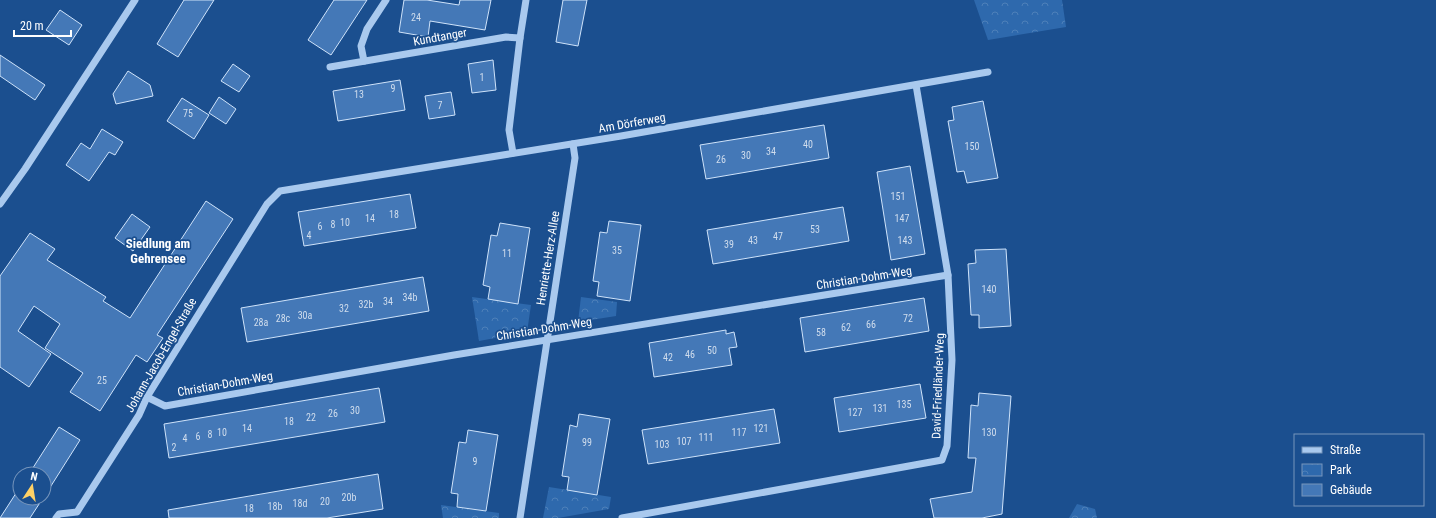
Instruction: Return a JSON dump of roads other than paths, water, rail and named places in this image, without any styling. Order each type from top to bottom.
[{"type":"street","points":[[0,204],[25,170],[135,0]]},
{"type":"street","points":[[364,61],[361,46],[367,29],[386,0]]},
{"type":"street","points":[[513,153],[510,130],[520,38],[526,0]]},
{"type":"street","name":"Kundtanger","points":[[330,67],[506,37],[520,38]]},
{"type":"street","name":"Am Dörferweg","points":[[280,191],[573,144],[988,72]]},
{"type":"street","name":"David-Friedländer-Weg","points":[[622,518],[942,460],[947,446],[952,360],[948,275],[916,85]]},
{"type":"street","name":"Henriette-Herz-Allee","points":[[520,518],[574,158],[573,144]]},
{"type":"street","name":"Johann-Jacob-Engel-Straße","points":[[56,518],[59,514],[77,512],[139,414],[147,397],[267,204],[280,191]]},
{"type":"street","name":"Christian-Dohm-Weg","points":[[147,397],[165,406],[547,340],[948,275]]},
{"type":"district","name":"Siedlung am Gehrensee","points":[[158,250]]}]
